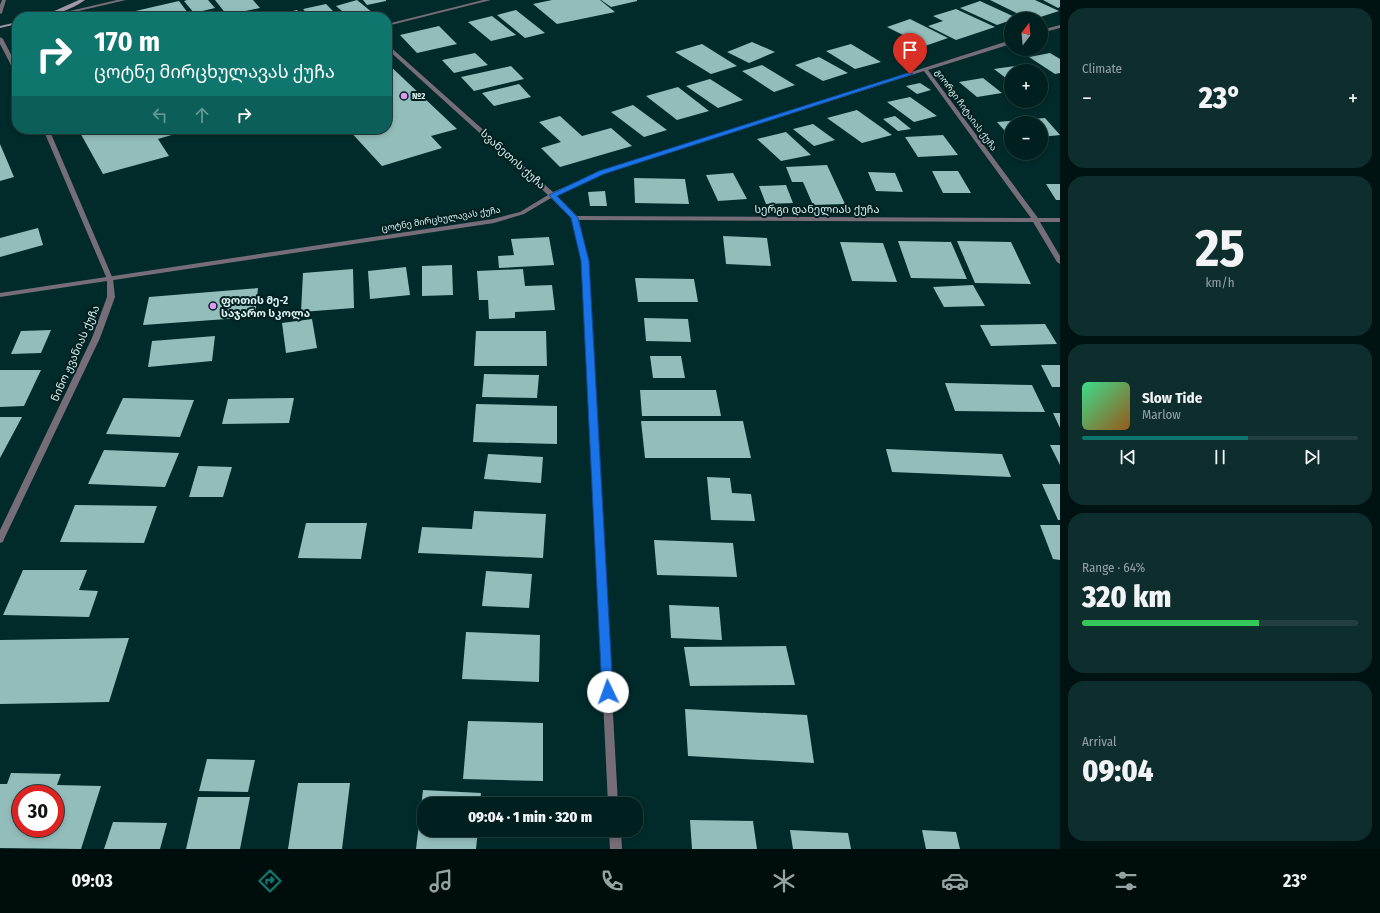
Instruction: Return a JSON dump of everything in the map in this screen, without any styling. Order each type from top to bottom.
[{"type":"main road","points":[[56,12],[83,0]]},
{"type":"street","points":[[0,13],[4,0]]},
{"type":"street","points":[[69,12],[124,0]]},
{"type":"street","points":[[392,24],[489,0]]},
{"type":"street","points":[[0,27],[12,24]]},
{"type":"street","points":[[1048,30],[1060,26]]},
{"type":"street","points":[[0,39],[12,62]]},
{"type":"street","name":"ცოტნე მირცხულავას ქუჩა","points":[[0,295],[494,221],[522,213],[552,195],[601,173],[1004,44]]},
{"type":"street","name":"სვანეთის ქუჩა","points":[[392,51],[552,195],[575,218]]},
{"type":"street","name":"გიორგი ჩიტაიას ქუჩა","points":[[925,69],[1036,219],[1060,262]]},
{"type":"street","name":"ნინო ჟვანიას ქუჩა","points":[[0,539],[96,338],[111,297],[110,279],[48,134]]},
{"type":"street","points":[[575,218],[585,261],[613,797]]},
{"type":"street","name":"სერგი დანელიას ქუჩა","points":[[575,218],[1060,220]]},
{"type":"street","points":[[615,837],[616,849]]},
{"type":"building","points":[[208,0],[215,8],[193,12],[184,1]]},
{"type":"building","points":[[215,0],[253,0],[260,8],[241,12],[225,12]]},
{"type":"building","points":[[357,0],[372,12],[343,12],[336,6]]},
{"type":"building","points":[[363,0],[386,0],[386,1],[367,5]]},
{"type":"building","points":[[552,0],[600,0],[615,12],[557,24],[533,4]]},
{"type":"building","points":[[601,0],[637,0],[637,1],[611,7]]},
{"type":"building","points":[[990,0],[1035,0],[1059,11],[1048,15],[1048,12],[1015,12]]},
{"type":"building","points":[[1043,0],[1060,0],[1060,7],[1058,8]]},
{"type":"building","points":[[179,1],[187,12],[131,12]]},
{"type":"building","points":[[980,1],[1004,12],[1004,23],[997,25],[960,8]]},
{"type":"building","points":[[326,4],[334,12],[306,12],[303,9]]},
{"type":"building","points":[[956,9],[995,27],[956,40],[928,26],[943,21],[933,16]]},
{"type":"building","points":[[297,10],[299,12],[288,12]]},
{"type":"building","points":[[516,10],[545,33],[525,38],[497,15]]},
{"type":"building","points":[[492,16],[516,35],[491,41],[468,22]]},
{"type":"building","points":[[910,19],[948,38],[925,46],[887,27]]},
{"type":"building","points":[[439,26],[457,44],[417,53],[400,35]]},
{"type":"building","points":[[752,42],[775,52],[749,63],[727,52]]},
{"type":"building","points":[[702,44],[737,66],[711,74],[675,52]]},
{"type":"building","points":[[851,44],[881,62],[855,69],[826,51]]},
{"type":"building","points":[[475,53],[488,65],[454,73],[442,60]]},
{"type":"building","points":[[1048,53],[1060,59],[1060,73],[1055,74],[1048,69],[1048,64],[1040,64],[1029,57],[1048,56]]},
{"type":"building","points":[[819,57],[848,73],[823,81],[795,65]]},
{"type":"building","points":[[762,65],[795,85],[774,92],[742,71]]},
{"type":"building","points":[[511,66],[524,79],[474,91],[461,77]]},
{"type":"building","name":"№2","points":[[392,68],[457,129],[431,136],[442,148],[382,166],[353,134],[392,134]]},
{"type":"building","points":[[1004,68],[1004,77],[994,69]]},
{"type":"building","points":[[983,78],[1002,93],[977,97],[959,82]]},
{"type":"building","points":[[710,79],[743,100],[718,108],[686,86]]},
{"type":"building","points":[[920,83],[931,90],[917,94],[906,86]]},
{"type":"building","points":[[519,84],[531,97],[494,106],[482,93]]},
{"type":"building","points":[[678,87],[709,111],[677,120],[646,96]]},
{"type":"building","points":[[910,97],[937,116],[914,122],[887,102]]},
{"type":"building","points":[[633,105],[667,130],[644,137],[611,112]]},
{"type":"building","points":[[857,110],[892,135],[862,143],[827,118]]},
{"type":"building","points":[[560,116],[582,136],[611,128],[632,146],[560,167],[541,148],[561,142],[539,122]]},
{"type":"building","points":[[895,116],[911,129],[898,131],[883,119]]},
{"type":"building","points":[[1004,121],[1004,130],[997,122]]},
{"type":"building","points":[[1048,121],[1060,135],[1048,136]]},
{"type":"building","points":[[813,124],[835,140],[814,146],[793,129]]},
{"type":"building","points":[[786,132],[811,155],[781,161],[757,139]]},
{"type":"building","points":[[81,134],[175,134],[158,139],[169,156],[103,174]]},
{"type":"building","points":[[943,135],[958,155],[918,157],[905,137]]},
{"type":"building","points":[[0,144],[14,177],[0,181]]},
{"type":"building","points":[[827,165],[845,204],[813,205],[803,182],[792,182],[786,167]]},
{"type":"building","points":[[932,171],[958,171],[971,193],[943,193]]},
{"type":"building","points":[[868,172],[895,173],[903,192],[876,191]]},
{"type":"building","points":[[733,173],[747,199],[718,201],[706,175]]},
{"type":"building","points":[[634,178],[685,179],[689,204],[635,203]]},
{"type":"building","points":[[1046,184],[1060,184],[1060,200],[1056,200]]},
{"type":"building","points":[[786,185],[793,203],[766,204],[759,186]]},
{"type":"building","points":[[605,191],[607,206],[590,206],[588,192]]},
{"type":"building","points":[[38,228],[43,245],[0,257],[0,238]]},
{"type":"building","points":[[723,236],[767,238],[771,266],[726,264]]},
{"type":"building","points":[[549,237],[554,265],[499,268],[498,256],[514,255],[511,239]]},
{"type":"building","points":[[898,241],[951,242],[967,279],[911,278]]},
{"type":"building","points":[[957,241],[1011,242],[1031,284],[975,283]]},
{"type":"building","points":[[840,242],[883,243],[897,282],[852,281]]},
{"type":"building","points":[[452,265],[453,295],[422,296],[422,266]]},
{"type":"building","points":[[406,267],[410,295],[370,299],[368,271]]},
{"type":"building","points":[[353,269],[354,308],[301,312],[303,273]]},
{"type":"building","points":[[523,269],[525,286],[552,285],[555,310],[515,312],[515,318],[489,319],[488,300],[479,300],[477,271]]},
{"type":"building","points":[[635,278],[694,279],[698,302],[638,302]]},
{"type":"building","points":[[973,285],[985,306],[944,307],[933,287]]},
{"type":"building","points":[[258,288],[255,317],[143,325],[149,297]]},
{"type":"building","points":[[644,318],[688,319],[691,342],[646,341]]},
{"type":"building","points":[[312,319],[317,348],[286,353],[282,323]]},
{"type":"building","points":[[1045,324],[1057,344],[991,346],[980,325]]},
{"type":"building","points":[[51,330],[41,353],[11,354],[21,331]]},
{"type":"building","points":[[476,331],[546,331],[547,366],[474,366]]},
{"type":"building","points":[[215,336],[212,361],[148,367],[152,341]]},
{"type":"building","points":[[650,356],[681,356],[685,378],[653,378]]},
{"type":"building","points":[[1041,365],[1060,365],[1060,387],[1052,387]]},
{"type":"building","points":[[0,370],[41,370],[24,406],[0,407]]},
{"type":"building","points":[[484,374],[539,375],[537,398],[482,397]]},
{"type":"building","points":[[945,383],[1032,385],[1045,412],[955,411]]},
{"type":"building","points":[[640,390],[716,390],[721,416],[642,416]]},
{"type":"building","points":[[123,398],[194,400],[180,437],[106,434]]},
{"type":"building","points":[[294,398],[289,423],[222,424],[228,399]]},
{"type":"building","points":[[476,404],[557,406],[557,444],[473,442]]},
{"type":"building","points":[[1053,413],[1060,413],[1060,428]]},
{"type":"building","points":[[0,417],[22,417],[0,458]]},
{"type":"building","points":[[641,421],[743,421],[751,458],[645,458]]},
{"type":"building","points":[[1050,445],[1060,445],[1060,465]]},
{"type":"building","points":[[886,449],[1002,454],[1011,477],[892,472]]},
{"type":"building","points":[[104,450],[179,453],[165,487],[88,484]]},
{"type":"building","points":[[488,454],[543,457],[541,483],[484,479]]},
{"type":"building","points":[[198,466],[232,467],[223,497],[189,497]]},
{"type":"building","points":[[707,477],[730,478],[732,493],[751,494],[755,521],[711,520]]},
{"type":"building","points":[[1042,484],[1060,484],[1060,520],[1058,520]]},
{"type":"building","points":[[75,505],[157,506],[144,543],[60,542]]},
{"type":"building","points":[[474,511],[546,514],[543,558],[418,553],[422,527],[472,529]]},
{"type":"building","points":[[306,523],[367,523],[361,559],[298,558]]},
{"type":"building","points":[[1040,525],[1060,525],[1060,560],[1053,559]]},
{"type":"building","points":[[654,540],[733,543],[737,577],[657,575]]},
{"type":"building","points":[[23,570],[87,570],[79,590],[98,591],[89,617],[3,615]]},
{"type":"building","points":[[486,571],[532,574],[529,608],[482,606]]},
{"type":"building","points":[[669,605],[719,607],[722,640],[671,638]]},
{"type":"building","points":[[466,632],[540,635],[539,682],[462,679]]},
{"type":"building","points":[[129,638],[109,702],[0,704],[0,640]]},
{"type":"building","points":[[786,646],[795,685],[690,686],[684,647]]},
{"type":"building","points":[[685,709],[807,715],[814,763],[688,756]]},
{"type":"building","points":[[468,721],[543,723],[543,781],[463,779]]},
{"type":"building","points":[[207,759],[255,760],[248,792],[199,791]]},
{"type":"building","points":[[11,773],[61,774],[57,785],[12,785],[12,837],[64,837],[64,785],[101,786],[81,849],[0,848],[0,784],[7,784]]},
{"type":"building","points":[[298,783],[350,783],[342,849],[288,849]]},
{"type":"building","points":[[423,790],[481,793],[481,797],[422,797]]},
{"type":"building","points":[[198,797],[250,797],[240,849],[186,849]]},
{"type":"building","points":[[690,820],[753,821],[757,849],[692,849]]},
{"type":"building","points":[[113,822],[167,823],[160,849],[104,849]]},
{"type":"building","points":[[790,830],[848,833],[851,849],[793,849]]},
{"type":"building","points":[[922,830],[956,832],[960,849],[926,849]]},
{"type":"building","points":[[417,837],[477,837],[476,849],[416,849]]},
{"type":"place","name":"№2","points":[[404,96]]},
{"type":"place","name":"ფოთის მე-2 საჯარო სკოლა","points":[[213,306]]},
{"type":"route","points":[[608,692],[585,261],[575,218],[552,195],[601,173],[910,74]]}]
